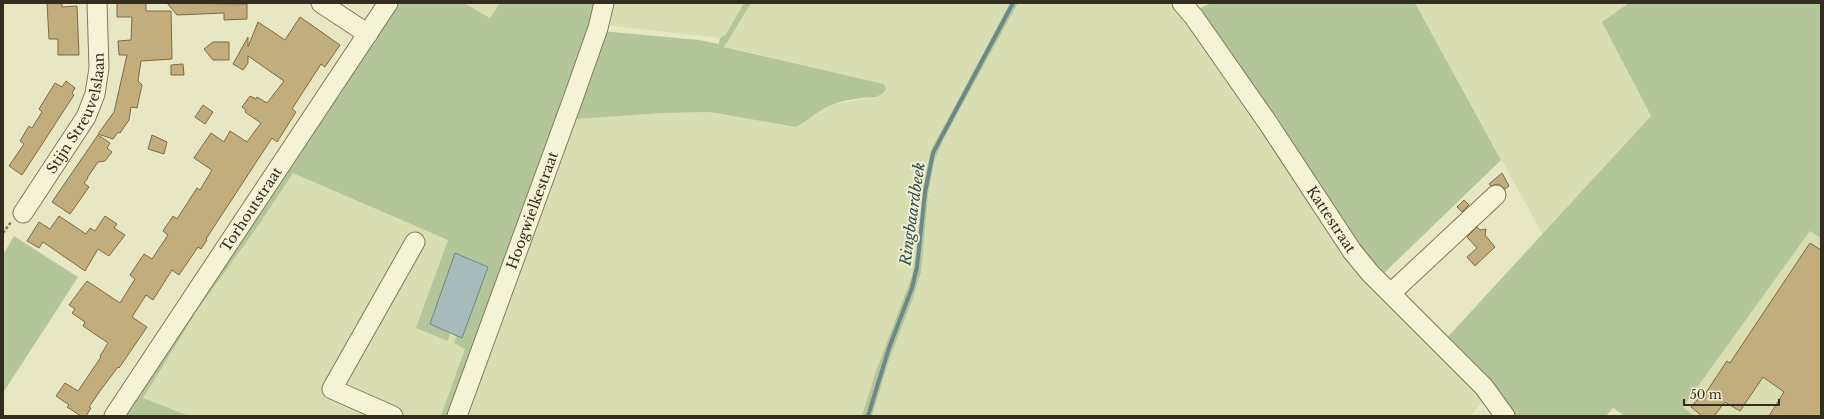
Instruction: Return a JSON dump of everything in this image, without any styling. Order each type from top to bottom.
[{"type":"street","name":"Stijn Streuvelslaan","points":[[23,213],[86,117],[95,94],[99,68],[97,3]]},
{"type":"street","points":[[321,3],[368,34]]},
{"type":"street","name":"Torhoutstraat","points":[[114,416],[388,3]]},
{"type":"street","name":"Hoogwielkestraat","points":[[457,416],[574,96],[598,28],[604,3]]},
{"type":"street","name":"Kattestraat","points":[[1182,3],[1194,17],[1268,123],[1352,251],[1370,273],[1484,387],[1505,416]]},
{"type":"street","points":[[1391,294],[1496,195]]},
{"type":"street","points":[[393,416],[332,389],[415,242]]},
{"type":"green space","points":[[392,3],[464,3],[490,18],[500,3],[601,3],[452,416],[441,416],[465,349],[454,343],[457,335],[462,337],[430,324],[450,333],[448,341],[416,328],[448,240],[293,173],[260,223],[198,309],[143,398],[189,416],[121,416]]},
{"type":"green space","points":[[464,3],[500,3],[490,18]]},
{"type":"green space","points":[[608,3],[744,3],[726,34],[720,38],[605,25]]},
{"type":"green space","points":[[744,3],[751,3],[724,47],[884,84],[886,89],[882,94],[876,97],[855,99],[834,104],[818,112],[796,127],[710,112],[663,113],[576,119],[529,241],[601,31],[699,40],[719,44],[720,38],[726,34]]},
{"type":"green space","points":[[751,3],[1010,3],[947,119],[923,188],[920,230],[912,276],[876,371],[862,416],[467,416],[529,241],[576,119],[663,113],[710,112],[796,127],[802,125],[822,110],[834,104],[876,97],[882,94],[886,89],[884,84],[723,46]]},
{"type":"green space","points":[[1010,3],[1018,3],[943,140],[934,162],[928,196],[921,272],[912,301],[889,360],[872,416],[862,416],[876,371],[912,276],[920,230],[923,188],[931,150]]},
{"type":"green space","points":[[1018,3],[1176,3],[1308,191],[1487,396],[1470,416],[872,416],[889,360],[912,301],[934,162],[943,140]]},
{"type":"green space","points":[[1211,3],[1415,3],[1501,160],[1380,277],[1194,11]]},
{"type":"green space","points":[[1415,3],[1629,3],[1603,22],[1651,116],[1543,235]]},
{"type":"green space","points":[[1629,3],[1821,3],[1821,238],[1810,231],[1683,407],[1694,416],[1625,416],[1613,408],[1606,416],[1511,416],[1444,341],[1651,116],[1602,22]]},
{"type":"green space","points":[[287,163],[509,258],[452,416],[120,416]]},
{"type":"green space","points":[[1810,231],[1821,238],[1821,416],[1694,416],[1683,407]]},
{"type":"green space","points":[[14,236],[78,277],[3,393],[3,255]]},
{"type":"water","points":[[455,253],[488,267],[462,338],[430,324]]},
{"type":"building","points":[[47,3],[62,3],[62,7],[77,6],[79,55],[58,55],[58,39],[49,39]]},
{"type":"building","points":[[117,3],[146,3],[146,11],[171,11],[172,59],[141,61],[138,81],[142,85],[137,108],[131,107],[129,120],[120,133],[118,132],[113,139],[98,134],[114,112],[127,55],[119,55],[118,41],[131,40],[132,17],[117,17]]},
{"type":"building","points":[[167,3],[247,4],[247,19],[224,20],[224,13],[177,15]]},
{"type":"building","points":[[300,17],[340,45],[325,67],[321,64],[292,109],[296,112],[277,142],[272,138],[201,249],[198,247],[179,275],[172,270],[153,300],[146,295],[132,317],[147,327],[119,368],[118,367],[89,407],[91,408],[86,416],[81,416],[67,407],[69,405],[56,396],[65,383],[78,391],[101,357],[100,356],[108,343],[83,326],[85,322],[72,313],[75,309],[69,305],[87,281],[120,303],[135,279],[130,275],[144,254],[152,259],[168,235],[163,231],[173,216],[177,219],[197,188],[200,190],[212,170],[194,158],[211,133],[224,142],[230,131],[247,142],[261,123],[245,112],[246,110],[242,107],[250,96],[256,99],[257,97],[267,103],[284,81],[248,56],[248,63],[243,70],[233,64],[248,37],[248,47],[258,22],[285,40]]},
{"type":"building","points":[[213,42],[229,42],[229,60],[213,60],[204,49]]},
{"type":"building","points":[[183,64],[184,75],[171,75],[171,65]]},
{"type":"building","points":[[66,81],[75,88],[72,93],[74,95],[22,175],[9,166],[24,144],[20,141],[29,126],[32,128],[42,112],[39,109],[55,83],[62,87]]},
{"type":"building","points":[[203,105],[213,112],[205,124],[195,117]]},
{"type":"building","points":[[98,135],[110,143],[107,148],[112,152],[105,161],[98,162],[87,178],[84,183],[89,187],[70,214],[52,202]]},
{"type":"building","points":[[152,135],[167,142],[164,154],[148,149]]},
{"type":"building","points":[[1502,173],[1509,186],[1505,189],[1499,184],[1491,186],[1489,184]]},
{"type":"building","points":[[1464,200],[1469,205],[1462,212],[1457,207]]},
{"type":"building","points":[[59,216],[86,234],[90,228],[95,231],[105,216],[117,224],[114,228],[125,235],[109,256],[98,249],[85,271],[43,242],[39,248],[27,241],[39,222],[50,229]]},
{"type":"building","points":[[1477,227],[1480,230],[1486,229],[1485,235],[1495,247],[1475,266],[1467,257],[1477,248],[1467,237]]},
{"type":"building","points":[[1810,243],[1821,250],[1821,416],[1769,416],[1784,392],[1763,377],[1740,411],[1725,402],[1714,416],[1702,416],[1691,407],[1699,398],[1701,400],[1727,361],[1730,363]]},
{"type":"waterway","name":"Ringbaardbeek","points":[[868,416],[889,348],[912,288],[917,267],[925,192],[933,153],[1013,3]]}]
